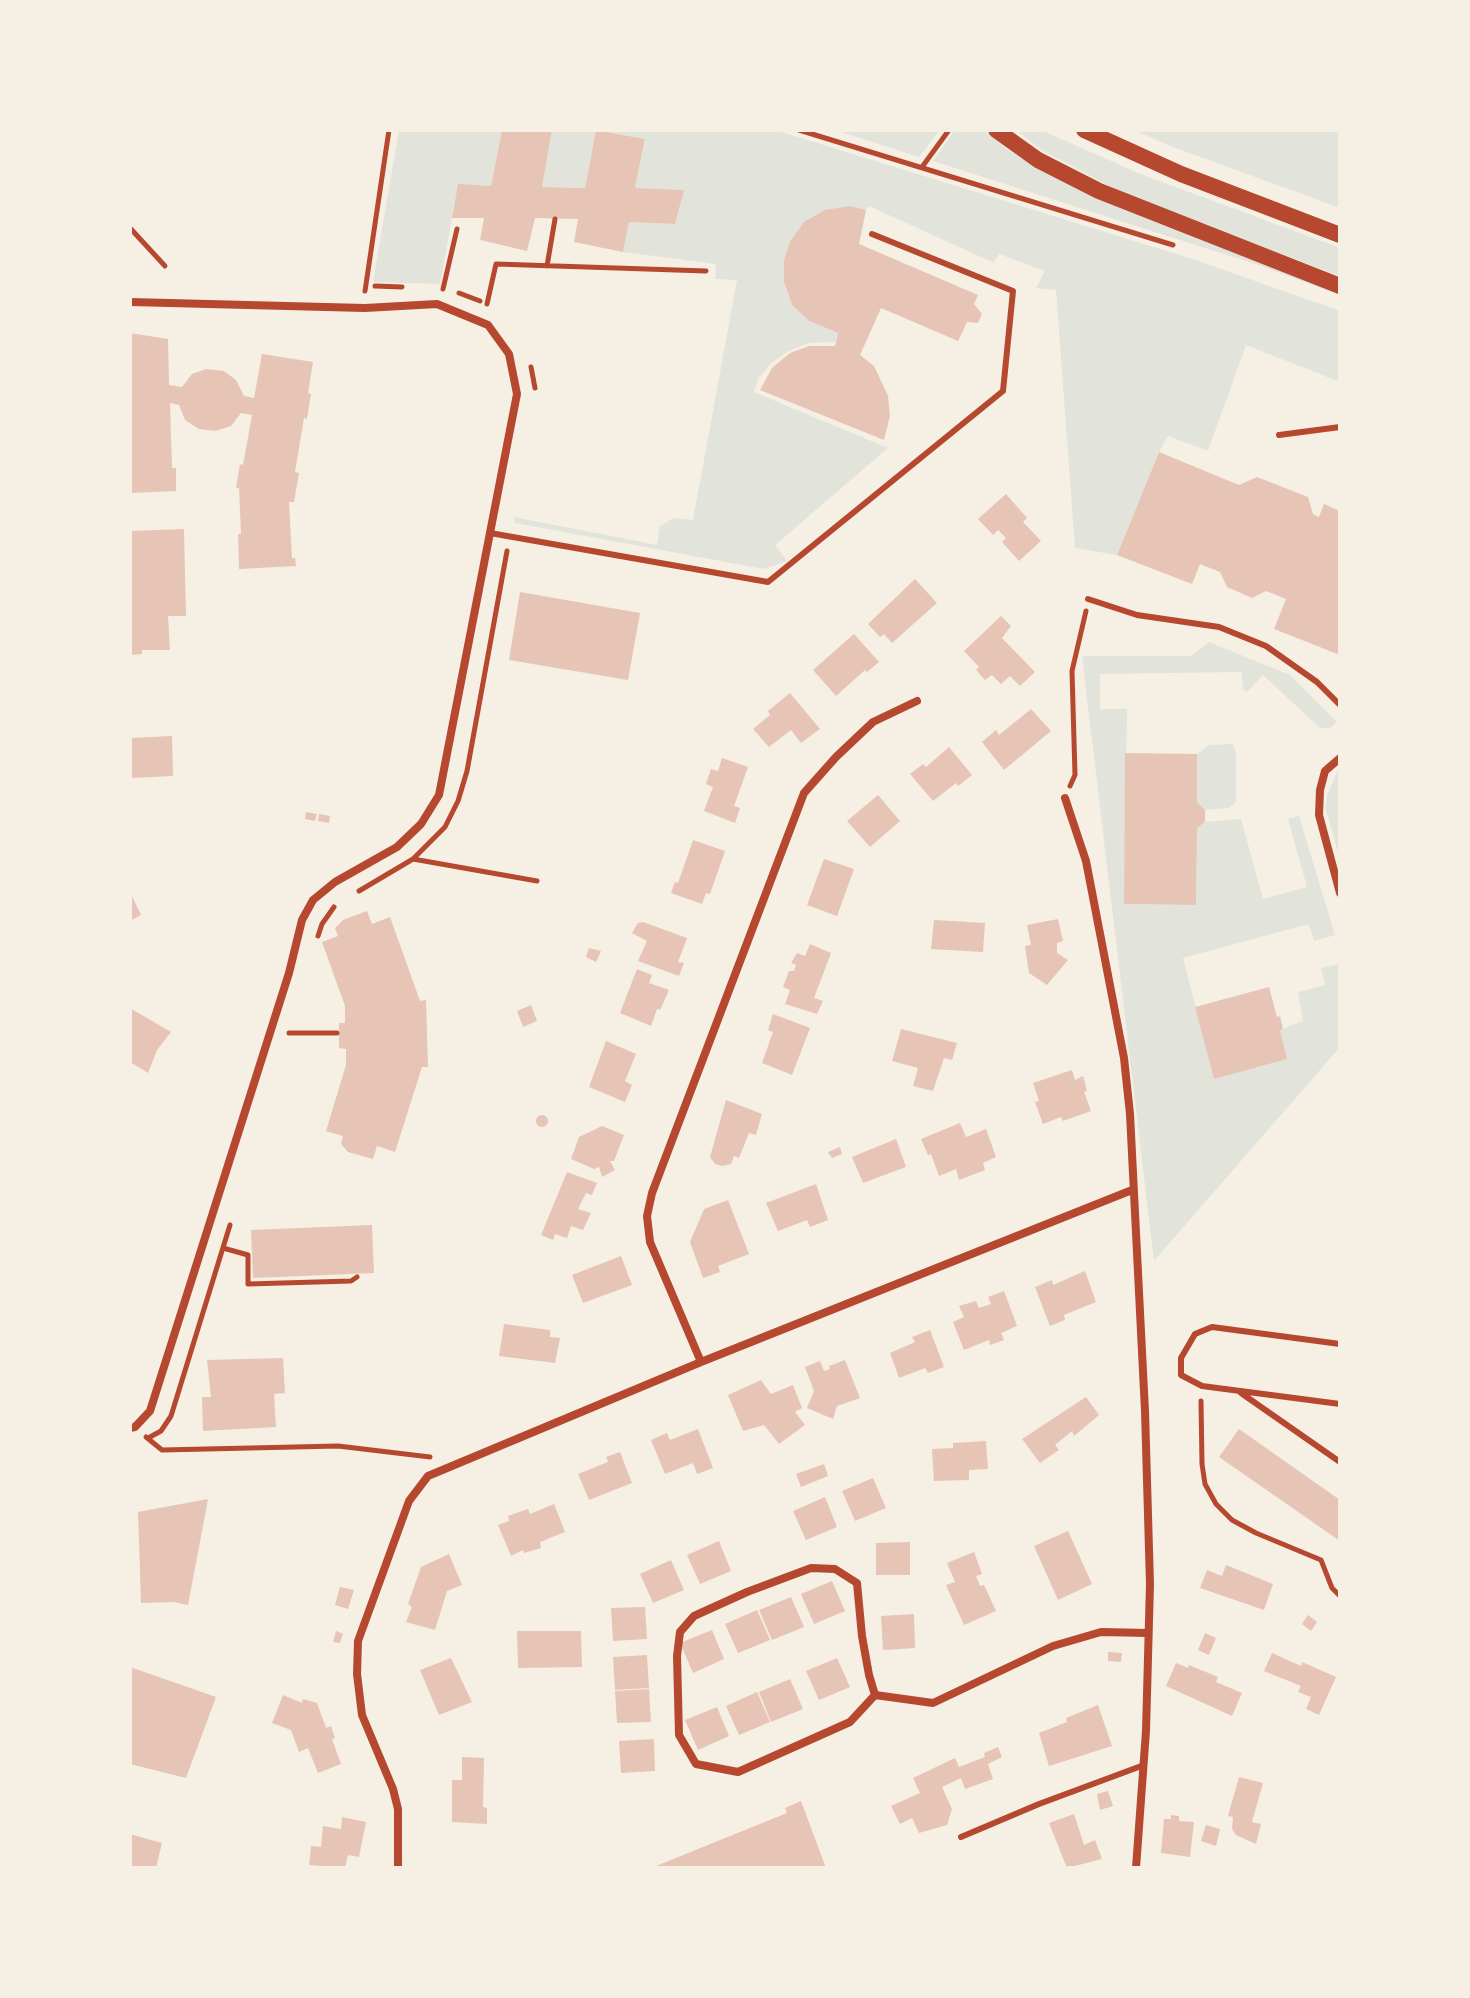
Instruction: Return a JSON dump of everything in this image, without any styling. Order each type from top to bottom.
[{"type":"main road","points":[[996,130],[1038,160],[1099,191],[1340,286]]},
{"type":"main road","points":[[1084,130],[1181,174],[1340,235]]},
{"type":"street","points":[[130,302],[365,308],[437,304],[488,325],[509,354],[517,394],[439,795],[421,824],[397,847],[335,882],[313,900],[302,920],[289,973],[150,1411],[132,1428]]},
{"type":"street","points":[[701,1362],[650,1242],[647,1216],[652,1193],[804,793],[873,722],[917,701]]},
{"type":"street","points":[[1340,758],[1325,771],[1319,815],[1340,893]]},
{"type":"street","points":[[1065,798],[1086,861],[1124,1058],[1130,1114],[1148,1491],[1144,1765],[1136,1868]]},
{"type":"street","points":[[398,1868],[398,1809],[393,1789],[362,1715],[357,1674],[358,1641],[409,1501],[428,1476],[701,1362],[1132,1190]]},
{"type":"street","points":[[811,1568],[835,1569],[857,1583],[862,1636],[875,1695],[850,1722],[738,1772],[696,1764],[679,1735],[677,1656],[680,1632],[694,1616],[747,1592],[811,1568]]},
{"type":"street","points":[[875,1695],[933,1703],[1053,1646],[1101,1632],[1148,1633]]},
{"type":"lane","points":[[490,533],[768,582],[1003,391],[1013,291],[872,234]]},
{"type":"lane","points":[[1279,435],[1340,427]]},
{"type":"lane","points":[[1088,599],[1137,615],[1219,627],[1266,646],[1317,682],[1340,705]]},
{"type":"lane","points":[[1340,1344],[1212,1327],[1195,1334],[1181,1358],[1181,1375],[1202,1386],[1340,1404]]},
{"type":"lane","points":[[1238,1391],[1340,1462]]},
{"type":"lane","points":[[961,1837],[1144,1765]]},
{"type":"path","points":[[367,284],[389,130]]},
{"type":"path","points":[[799,130],[1187,249]]},
{"type":"path","points":[[922,167],[949,130]]},
{"type":"path","points":[[547,266],[555,219]]},
{"type":"path","points":[[130,228],[165,266]]},
{"type":"path","points":[[443,289],[457,229]]},
{"type":"path","points":[[487,304],[496,264],[706,271]]},
{"type":"path","points":[[375,286],[404,287]]},
{"type":"path","points":[[433,288],[468,295],[493,309]]},
{"type":"path","points":[[528,357],[536,380],[535,395]]},
{"type":"path","points":[[347,897],[405,866],[445,827],[458,801],[467,771],[510,536]]},
{"type":"path","points":[[1065,798],[1075,775],[1072,671],[1088,599]]},
{"type":"path","points":[[413,859],[537,881]]},
{"type":"path","points":[[318,938],[322,924],[334,905]]},
{"type":"path","points":[[293,1020],[289,1033],[337,1033]]},
{"type":"path","points":[[139,1444],[161,1431],[171,1416],[232,1217]]},
{"type":"path","points":[[223,1248],[248,1255],[248,1284],[351,1281],[357,1277]]},
{"type":"path","points":[[1202,1386],[1202,1464],[1205,1484],[1216,1504],[1232,1520],[1256,1533],[1321,1560],[1332,1588],[1340,1596]]},
{"type":"path","points":[[132,1428],[162,1450],[338,1446],[459,1461]]},
{"type":"shaded area","points":[[399,130],[502,130],[491,186],[458,185],[440,284],[373,282]]},
{"type":"shaded area","points":[[552,130],[596,130],[585,188],[542,187]]},
{"type":"shaded area","points":[[599,130],[775,130],[1196,260],[1340,311],[1340,382],[1246,345],[1208,451],[1168,436],[1117,555],[1075,548],[1056,290],[1036,288],[1045,271],[999,254],[994,263],[869,206],[866,210],[850,206],[790,242],[784,260],[784,282],[792,305],[809,321],[838,333],[835,342],[808,343],[789,351],[771,363],[758,379],[754,392],[888,448],[775,545],[787,561],[764,569],[515,523],[514,517],[657,545],[660,526],[674,518],[693,520],[737,280],[715,279],[716,264],[623,252],[629,222],[675,224],[683,191],[635,188],[645,139]]},
{"type":"shaded area","points":[[835,130],[940,130],[919,157]]},
{"type":"shaded area","points":[[955,130],[983,130],[1034,166],[1340,291],[1340,295],[1258,265],[933,161]]},
{"type":"shaded area","points":[[1016,130],[1041,130],[1138,173],[1340,248],[1340,276],[1128,196],[1042,150]]},
{"type":"shaded area","points":[[1134,130],[1340,130],[1340,208],[1173,147]]},
{"type":"shaded area","points":[[1209,642],[1290,675],[1337,722],[1330,728],[1320,728],[1263,675],[1247,692],[1243,690],[1242,672],[1100,674],[1100,709],[1127,709],[1124,904],[1196,905],[1197,828],[1205,822],[1241,819],[1263,899],[1307,887],[1288,819],[1299,816],[1335,935],[1314,941],[1309,924],[1183,958],[1214,1078],[1287,1059],[1280,1030],[1303,1021],[1298,992],[1325,985],[1321,968],[1340,964],[1340,1047],[1154,1261],[1082,656],[1191,656]]},
{"type":"shaded area","points":[[1233,744],[1236,752],[1236,802],[1229,808],[1205,810],[1197,802],[1197,754],[1209,745]]},
{"type":"shaded area","points":[[1340,765],[1340,859],[1326,810],[1327,795]]},
{"type":"building","points":[[502,130],[552,130],[542,187],[585,188],[596,130],[645,139],[635,188],[684,190],[675,224],[629,222],[623,252],[574,242],[578,219],[535,218],[527,251],[480,240],[484,218],[452,218],[458,184],[491,186]]},
{"type":"building","points":[[850,206],[866,210],[859,244],[978,295],[974,304],[982,314],[978,323],[967,322],[958,341],[881,308],[860,355],[874,366],[888,396],[890,416],[884,440],[760,390],[772,368],[790,353],[809,346],[835,346],[838,333],[809,321],[792,305],[784,282],[784,260],[790,242],[804,222],[825,210]]},
{"type":"building","points":[[130,333],[168,339],[169,385],[182,387],[192,374],[206,369],[224,371],[236,380],[244,396],[254,398],[262,354],[313,362],[307,419],[304,418],[295,472],[299,473],[294,502],[289,502],[292,558],[295,558],[296,566],[239,569],[238,534],[241,534],[239,488],[236,488],[252,415],[241,413],[231,426],[215,431],[199,429],[185,420],[179,405],[170,403],[172,468],[176,468],[176,491],[130,493]]},
{"type":"building","points":[[1159,452],[1239,485],[1257,477],[1308,497],[1313,514],[1319,517],[1324,504],[1340,511],[1340,655],[1274,629],[1286,599],[1266,591],[1252,598],[1227,587],[1220,572],[1200,564],[1192,584],[1117,555]]},
{"type":"building","points":[[1006,494],[1027,518],[1023,522],[1041,541],[1019,561],[1002,542],[1006,538],[998,530],[993,535],[978,519]]},
{"type":"building","points":[[184,529],[186,616],[168,616],[170,650],[142,650],[142,654],[130,655],[130,531]]},
{"type":"building","points":[[915,579],[937,603],[892,643],[884,634],[880,637],[868,624]]},
{"type":"building","points":[[520,592],[640,613],[628,680],[509,660]]},
{"type":"building","points":[[1001,616],[1011,626],[1002,638],[1035,672],[1020,686],[1010,676],[1001,684],[992,675],[985,680],[976,670],[979,667],[964,651]]},
{"type":"building","points":[[854,634],[879,662],[867,672],[865,670],[836,696],[813,670]]},
{"type":"building","points":[[790,693],[820,729],[801,743],[791,730],[769,747],[753,729],[770,715],[768,711]]},
{"type":"building","points":[[1031,709],[1051,731],[1004,770],[982,742],[996,730],[999,735]]},
{"type":"building","points":[[172,736],[173,776],[130,778],[130,738]]},
{"type":"building","points":[[949,747],[972,775],[933,801],[910,774],[923,764],[926,767]]},
{"type":"building","points":[[1125,753],[1197,754],[1197,802],[1205,810],[1205,822],[1197,828],[1196,905],[1124,904]]},
{"type":"building","points":[[722,758],[748,767],[734,806],[740,808],[735,823],[704,811],[713,787],[706,784],[711,769],[718,771]]},
{"type":"building","points":[[878,795],[900,821],[870,847],[847,821]]},
{"type":"building","points":[[306,812],[317,814],[315,821],[305,819]]},
{"type":"building","points":[[319,814],[330,816],[329,823],[318,821]]},
{"type":"building","points":[[693,840],[725,851],[710,894],[706,893],[702,904],[671,893],[675,882],[678,883]]},
{"type":"building","points":[[824,859],[854,869],[837,916],[807,905]]},
{"type":"building","points":[[130,892],[141,915],[130,921]]},
{"type":"building","points":[[367,911],[372,924],[390,917],[420,1001],[426,1000],[428,1067],[422,1067],[395,1152],[377,1146],[373,1159],[348,1152],[341,1144],[343,1136],[326,1131],[346,1065],[346,1049],[339,1048],[339,1023],[345,1023],[345,1006],[322,942],[338,936],[335,928],[343,920]]},
{"type":"building","points":[[1058,919],[1063,941],[1057,943],[1057,953],[1068,960],[1047,985],[1029,973],[1025,946],[1031,945],[1027,925]]},
{"type":"building","points":[[934,920],[985,923],[983,952],[931,949]]},
{"type":"building","points":[[643,922],[687,938],[678,962],[684,963],[679,976],[638,961],[647,941],[632,933],[638,923]]},
{"type":"building","points":[[810,944],[831,953],[814,998],[823,1001],[817,1014],[785,1004],[790,990],[783,987],[789,971],[794,971],[796,965],[791,963],[797,953],[805,956]]},
{"type":"building","points":[[589,948],[601,951],[596,962],[586,957]]},
{"type":"building","points":[[637,969],[652,975],[649,983],[669,990],[651,1026],[620,1013]]},
{"type":"building","points":[[1269,987],[1277,1017],[1280,1016],[1287,1059],[1214,1079],[1195,1007]]},
{"type":"building","points":[[531,1005],[537,1021],[523,1027],[517,1011]]},
{"type":"building","points":[[130,1008],[171,1032],[157,1050],[148,1073],[130,1062]]},
{"type":"building","points":[[773,1014],[810,1028],[792,1075],[762,1063],[773,1032],[768,1030]]},
{"type":"building","points":[[901,1029],[957,1043],[952,1060],[944,1058],[933,1091],[913,1086],[918,1068],[892,1061]]},
{"type":"building","points":[[606,1041],[636,1054],[625,1081],[632,1085],[625,1102],[589,1087]]},
{"type":"building","points":[[1072,1070],[1075,1080],[1083,1076],[1087,1091],[1084,1092],[1091,1111],[1043,1124],[1035,1102],[1039,1101],[1033,1083]]},
{"type":"building","points":[[726,1100],[762,1114],[756,1135],[749,1133],[739,1158],[734,1156],[731,1164],[722,1166],[715,1164],[710,1157]]},
{"type":"building","points":[[542,1115],[548,1121],[542,1127],[536,1121]]},
{"type":"building","points":[[960,1123],[966,1137],[986,1129],[996,1157],[983,1163],[985,1170],[959,1180],[956,1169],[939,1176],[931,1154],[928,1155],[921,1139]]},
{"type":"building","points":[[602,1126],[624,1135],[614,1161],[610,1161],[615,1170],[602,1177],[599,1167],[594,1169],[571,1159],[579,1137]]},
{"type":"building","points":[[896,1139],[906,1167],[863,1183],[852,1157]]},
{"type":"building","points":[[840,1147],[842,1154],[832,1158],[828,1152]]},
{"type":"building","points":[[567,1172],[597,1183],[592,1195],[586,1193],[578,1209],[591,1213],[583,1230],[571,1226],[567,1238],[555,1234],[553,1240],[541,1235]]},
{"type":"building","points":[[816,1184],[828,1220],[810,1227],[807,1220],[778,1231],[766,1203]]},
{"type":"building","points":[[728,1200],[749,1254],[718,1266],[720,1272],[703,1278],[690,1242],[704,1209]]},
{"type":"building","points":[[372,1225],[374,1273],[253,1278],[251,1230]]},
{"type":"building","points":[[621,1256],[632,1285],[583,1303],[572,1275]]},
{"type":"building","points":[[1085,1271],[1096,1302],[1064,1315],[1065,1320],[1050,1326],[1035,1287],[1052,1280],[1053,1285]]},
{"type":"building","points":[[1004,1291],[1017,1326],[1001,1333],[1004,1340],[990,1345],[989,1340],[964,1350],[953,1322],[964,1317],[959,1306],[976,1301],[979,1308],[991,1304],[988,1297]]},
{"type":"building","points":[[504,1324],[550,1330],[550,1337],[560,1338],[555,1363],[499,1356]]},
{"type":"building","points":[[930,1330],[944,1367],[928,1373],[925,1368],[899,1378],[890,1353],[915,1342],[912,1337]]},
{"type":"building","points":[[283,1358],[285,1393],[274,1394],[276,1427],[203,1431],[202,1397],[211,1397],[207,1360]]},
{"type":"building","points":[[845,1360],[860,1398],[837,1406],[833,1419],[807,1408],[814,1391],[805,1367],[820,1361],[824,1371]]},
{"type":"building","points":[[761,1380],[771,1394],[793,1385],[802,1408],[795,1412],[805,1425],[779,1444],[764,1425],[743,1431],[728,1395]]},
{"type":"building","points":[[1086,1397],[1099,1415],[1074,1436],[1072,1431],[1055,1445],[1059,1450],[1040,1463],[1022,1439]]},
{"type":"building","points":[[698,1429],[713,1468],[697,1474],[693,1463],[665,1474],[651,1440],[667,1433],[670,1440]]},
{"type":"building","points":[[1239,1429],[1340,1500],[1340,1541],[1219,1457]]},
{"type":"building","points":[[986,1441],[988,1469],[969,1470],[969,1480],[934,1481],[932,1449],[953,1448],[953,1443]]},
{"type":"building","points":[[620,1452],[632,1483],[589,1500],[578,1474],[608,1462],[606,1457]]},
{"type":"building","points":[[824,1464],[828,1476],[801,1487],[796,1474]]},
{"type":"building","points":[[873,1478],[886,1508],[855,1521],[842,1491]]},
{"type":"building","points":[[825,1497],[837,1527],[806,1540],[793,1511]]},
{"type":"building","points":[[208,1499],[188,1605],[141,1603],[138,1512]]},
{"type":"building","points":[[554,1504],[565,1532],[540,1542],[541,1548],[524,1553],[523,1550],[511,1556],[498,1525],[509,1521],[508,1516],[528,1509],[530,1514]]},
{"type":"building","points":[[1068,1531],[1092,1584],[1058,1600],[1034,1546]]},
{"type":"building","points":[[719,1541],[731,1571],[700,1584],[687,1555]]},
{"type":"building","points":[[910,1542],[910,1575],[876,1575],[876,1543]]},
{"type":"building","points":[[974,1552],[982,1574],[976,1576],[980,1586],[984,1585],[996,1611],[964,1625],[946,1585],[955,1582],[947,1563]]},
{"type":"building","points":[[449,1554],[462,1585],[447,1591],[435,1630],[406,1622],[412,1607],[408,1604],[421,1567]]},
{"type":"building","points":[[671,1560],[684,1590],[653,1603],[640,1574]]},
{"type":"building","points":[[1226,1565],[1273,1584],[1264,1610],[1200,1588],[1207,1570],[1222,1576]]},
{"type":"building","points":[[832,1581],[845,1611],[814,1624],[801,1594]]},
{"type":"building","points":[[340,1587],[354,1590],[348,1609],[335,1605]]},
{"type":"building","points":[[791,1597],[804,1627],[772,1640],[759,1610]]},
{"type":"building","points":[[645,1607],[647,1639],[613,1641],[611,1608]]},
{"type":"building","points":[[757,1610],[770,1640],[738,1653],[725,1624]]},
{"type":"building","points":[[914,1614],[915,1648],[883,1650],[881,1616]]},
{"type":"building","points":[[1308,1615],[1317,1622],[1311,1631],[1302,1624]]},
{"type":"building","points":[[712,1630],[724,1659],[693,1673],[680,1643]]},
{"type":"building","points":[[336,1631],[343,1634],[340,1643],[333,1642]]},
{"type":"building","points":[[517,1631],[581,1631],[582,1667],[518,1668]]},
{"type":"building","points":[[1205,1633],[1216,1638],[1209,1655],[1198,1650]]},
{"type":"building","points":[[1108,1652],[1122,1653],[1121,1662],[1108,1661]]},
{"type":"building","points":[[1272,1653],[1336,1677],[1319,1715],[1306,1709],[1311,1697],[1298,1692],[1301,1686],[1264,1671]]},
{"type":"building","points":[[647,1655],[649,1688],[615,1690],[613,1657]]},
{"type":"building","points":[[451,1658],[472,1702],[439,1715],[420,1670]]},
{"type":"building","points":[[837,1658],[850,1687],[819,1700],[806,1671]]},
{"type":"building","points":[[1176,1663],[1218,1677],[1216,1682],[1242,1693],[1232,1716],[1166,1686]]},
{"type":"building","points":[[130,1667],[216,1697],[186,1778],[130,1764]]},
{"type":"building","points":[[790,1679],[803,1709],[771,1722],[759,1692]]},
{"type":"building","points":[[649,1689],[651,1722],[617,1723],[615,1691]]},
{"type":"building","points":[[757,1692],[770,1722],[739,1735],[726,1706]]},
{"type":"building","points":[[283,1695],[302,1703],[303,1699],[317,1703],[326,1728],[331,1726],[341,1764],[318,1773],[308,1748],[299,1752],[291,1730],[272,1723]]},
{"type":"building","points":[[1098,1705],[1112,1746],[1049,1766],[1039,1733]]},
{"type":"building","points":[[717,1707],[729,1736],[698,1750],[685,1720]]},
{"type":"building","points":[[654,1739],[655,1771],[621,1773],[619,1741]]},
{"type":"building","points":[[998,1747],[1002,1757],[988,1764],[993,1779],[965,1789],[961,1778],[942,1787],[952,1809],[947,1825],[919,1833],[912,1818],[900,1824],[891,1806],[920,1793],[913,1778],[955,1758],[959,1767],[985,1757],[984,1753]]},
{"type":"building","points":[[462,1757],[484,1758],[483,1807],[487,1808],[487,1824],[452,1822],[452,1780],[462,1780]]},
{"type":"building","points":[[1239,1777],[1263,1783],[1252,1822],[1261,1824],[1256,1844],[1236,1835],[1232,1829],[1233,1817],[1228,1816]]},
{"type":"building","points":[[1108,1791],[1113,1806],[1100,1810],[1097,1794]]},
{"type":"building","points":[[801,1801],[826,1868],[651,1868],[787,1813],[785,1808]]},
{"type":"building","points":[[1074,1814],[1084,1845],[1095,1840],[1102,1859],[1067,1868],[1049,1823]]},
{"type":"building","points":[[1171,1815],[1179,1816],[1179,1821],[1194,1822],[1190,1857],[1161,1853],[1164,1819],[1171,1819]]},
{"type":"building","points":[[342,1817],[366,1822],[359,1857],[348,1855],[345,1868],[309,1865],[311,1846],[321,1847],[323,1826],[341,1829]]},
{"type":"building","points":[[1206,1825],[1220,1829],[1216,1846],[1201,1841]]},
{"type":"building","points":[[130,1834],[162,1843],[156,1868],[130,1868]]}]
